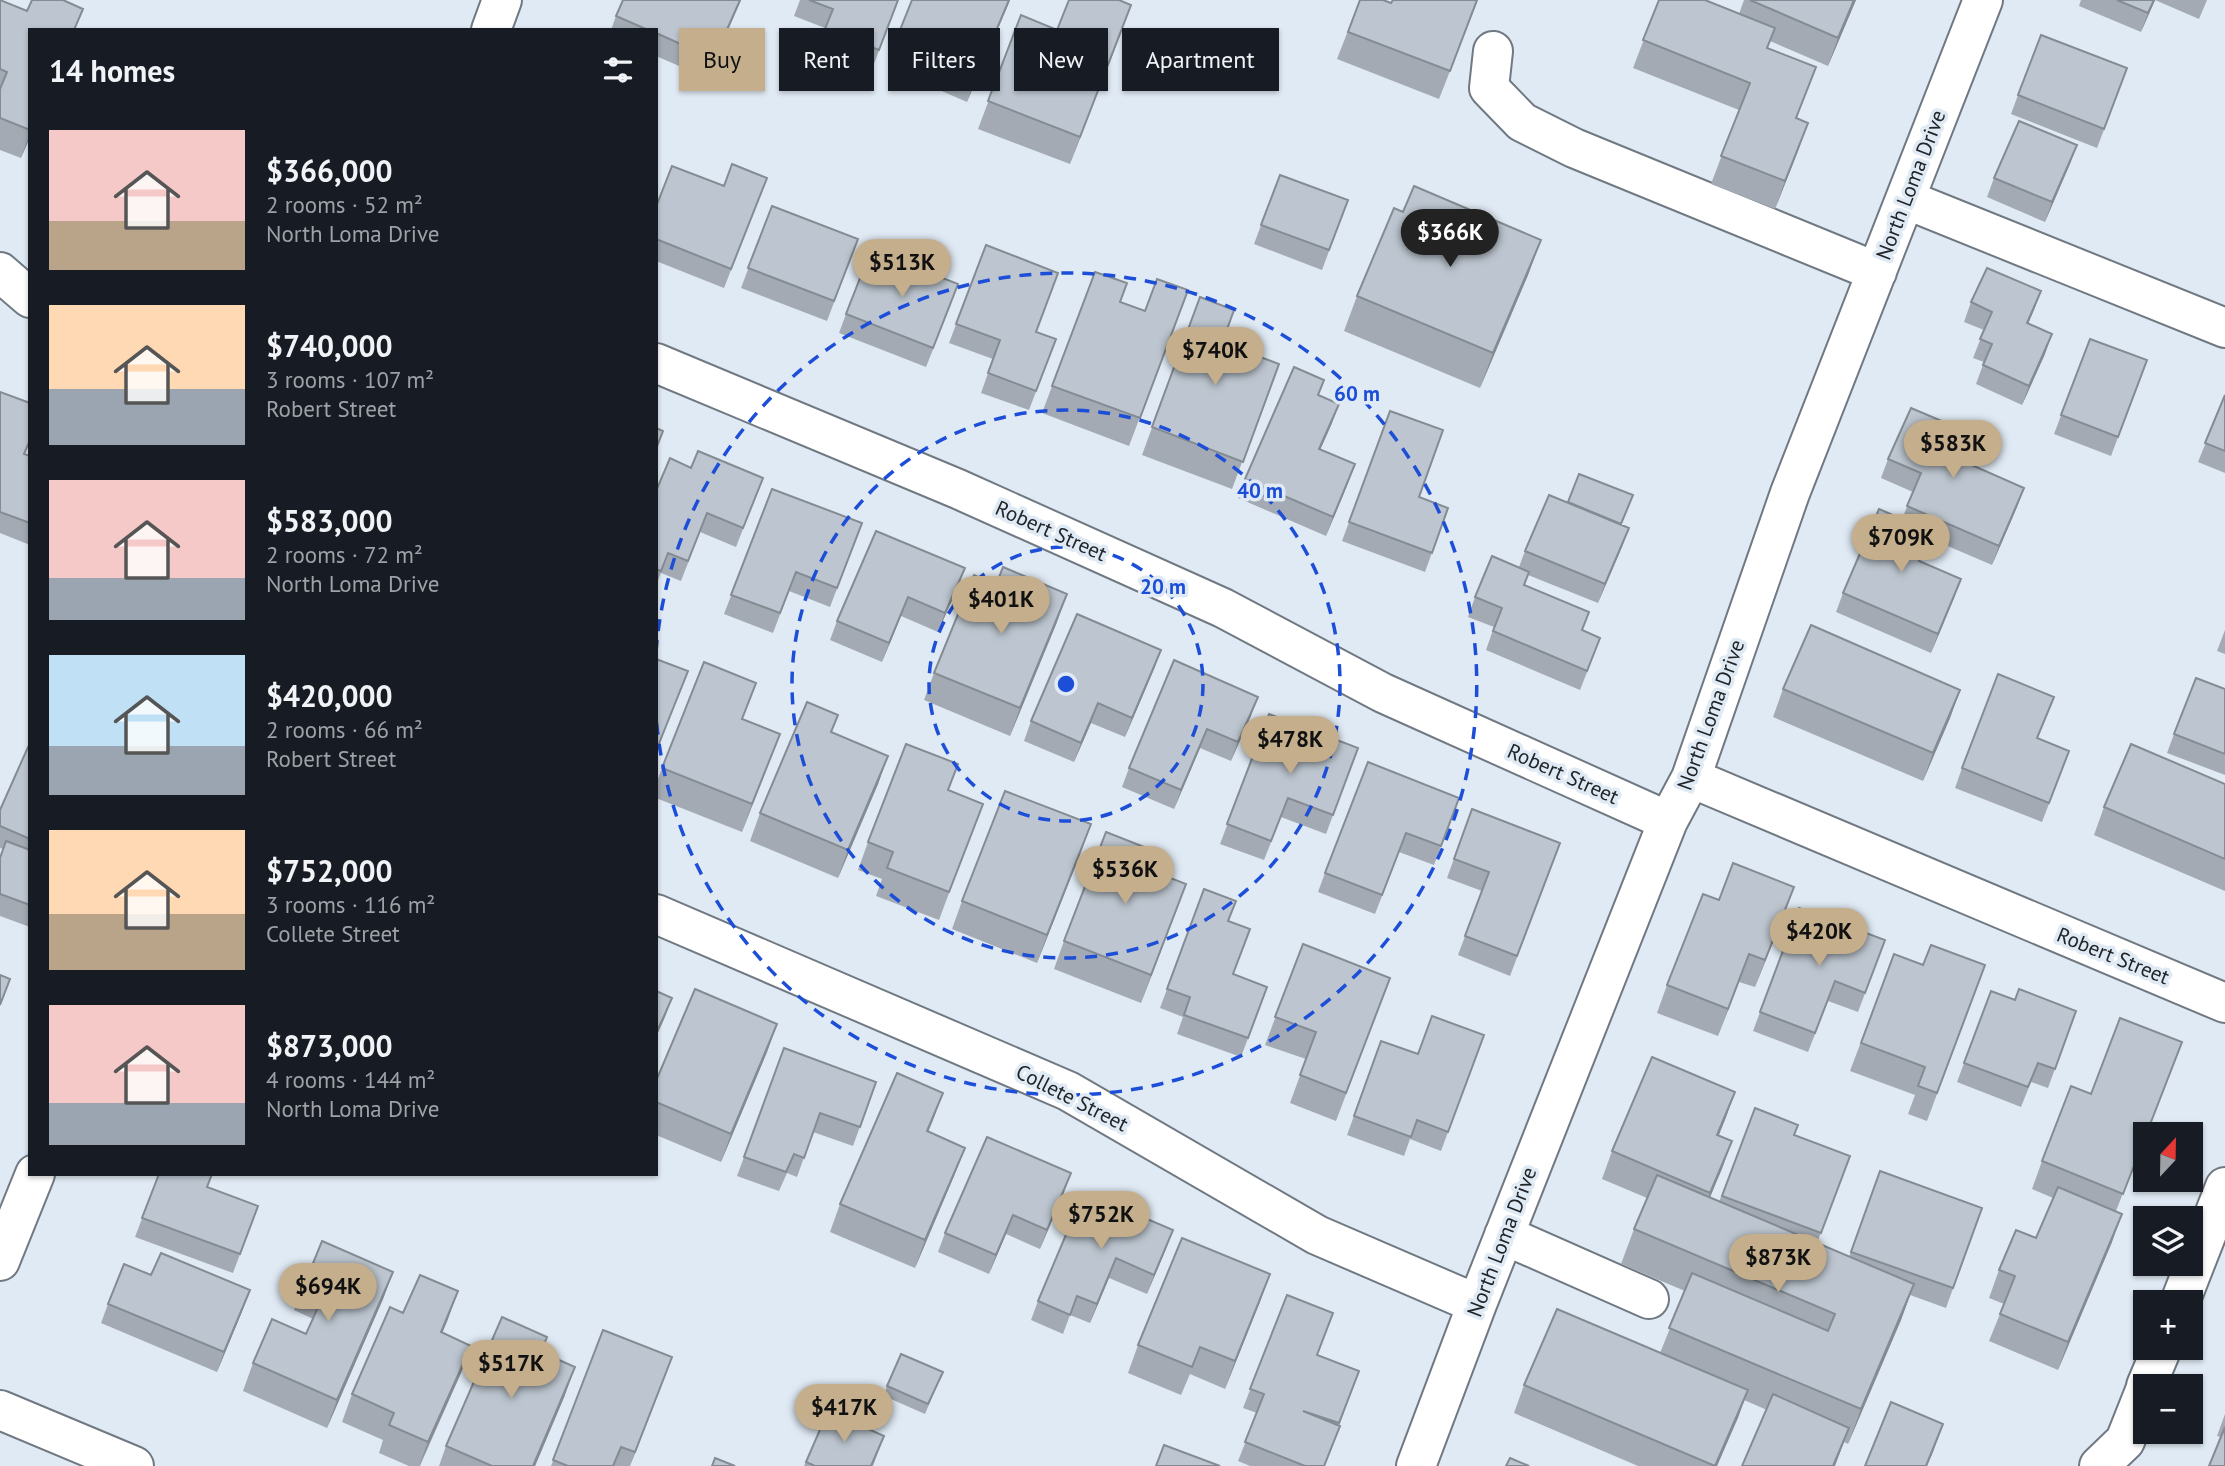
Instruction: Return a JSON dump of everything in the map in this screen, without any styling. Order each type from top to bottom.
[{"type":"street","points":[[492,28],[502,0]]},
{"type":"street","name":"North Loma Drive","points":[[1416,1466],[1477,1304],[1668,821],[1691,778],[1790,493],[1983,0]]},
{"type":"street","points":[[1493,51],[1489,88],[1522,122],[1574,148],[1877,272]]},
{"type":"street","points":[[1905,199],[2225,328]]},
{"type":"street","points":[[0,272],[28,296]]},
{"type":"street","name":"Robert Street","points":[[658,364],[958,489],[1211,602],[1383,693],[1668,821]]},
{"type":"street","name":"Robert Street","points":[[1691,778],[2225,1003]]},
{"type":"street","name":"Collete Street","points":[[658,915],[1068,1091],[1317,1236],[1477,1304]]},
{"type":"street","points":[[0,1261],[34,1176]]},
{"type":"street","points":[[2185,1290],[2225,1187]]},
{"type":"street","points":[[1504,1235],[1649,1299]]},
{"type":"street","points":[[0,1410],[134,1466]]},
{"type":"street","points":[[2099,1466],[2125,1441],[2133,1420]]},
{"type":"building","points":[[0,0],[27,11],[32,0],[63,0],[83,9],[75,28],[28,28],[28,129],[0,118],[0,89],[7,72],[0,69]]},
{"type":"building","points":[[623,0],[740,0],[728,28],[679,28],[679,43],[658,34],[658,28],[643,28],[616,16]]},
{"type":"building","points":[[809,0],[898,0],[879,50],[874,48],[874,28],[825,28],[833,9]]},
{"type":"building","points":[[912,0],[1009,0],[997,28],[901,28]]},
{"type":"building","points":[[1069,0],[1119,0],[1131,5],[1108,65],[1108,28],[1058,28]]},
{"type":"building","points":[[1360,0],[1383,0],[1391,3],[1393,0],[1477,0],[1450,71],[1348,32]]},
{"type":"building","points":[[1659,0],[1705,0],[1775,28],[1767,48],[1816,67],[1796,118],[1808,123],[1785,181],[1721,156],[1750,83],[1643,40]]},
{"type":"building","points":[[1750,0],[1854,0],[1838,38]]},
{"type":"building","points":[[2117,0],[2154,0],[2148,13]]},
{"type":"building","points":[[1021,15],[1052,28],[1016,28]]},
{"type":"building","points":[[1014,33],[1014,91],[1098,91],[1080,137],[988,101],[992,91],[1000,91],[1000,70]]},
{"type":"building","points":[[2041,35],[2127,68],[2104,129],[2018,95]]},
{"type":"building","points":[[2019,121],[2077,145],[2052,202],[1994,178]]},
{"type":"building","points":[[732,164],[767,178],[731,269],[658,240],[658,202],[672,166],[724,186]]},
{"type":"building","points":[[1280,175],[1348,200],[1329,250],[1261,225]]},
{"type":"building","points":[[1414,186],[1541,240],[1493,353],[1357,296],[1394,208],[1403,212]]},
{"type":"building","points":[[772,206],[858,239],[834,301],[748,268]]},
{"type":"building","points":[[986,245],[1058,273],[1036,332],[1056,339],[1036,391],[988,373],[1000,340],[956,324]]},
{"type":"building","points":[[871,250],[958,284],[933,348],[846,314]]},
{"type":"building","points":[[1987,268],[2041,291],[2027,323],[2052,334],[2029,386],[1983,365],[1992,344],[1980,339],[1992,312],[1971,302]]},
{"type":"building","points":[[1095,272],[1127,283],[1120,302],[1145,311],[1157,279],[1188,290],[1140,418],[1052,386]]},
{"type":"building","points":[[1200,297],[1234,310],[1222,343],[1279,364],[1243,462],[1152,427]]},
{"type":"building","points":[[2090,339],[2147,360],[2118,437],[2061,415]]},
{"type":"building","points":[[1294,367],[1324,380],[1318,395],[1339,404],[1319,449],[1355,464],[1333,517],[1245,479]]},
{"type":"building","points":[[0,392],[28,402],[28,445],[24,454],[28,455],[28,522],[0,512]]},
{"type":"building","points":[[2225,395],[2225,451],[2205,443]]},
{"type":"building","points":[[1911,408],[1970,433],[1958,459],[2024,488],[1999,546],[1907,506],[1921,473],[1888,459]]},
{"type":"building","points":[[1390,411],[1443,430],[1419,497],[1448,508],[1432,553],[1349,522]]},
{"type":"building","points":[[658,429],[663,431],[658,444]]},
{"type":"building","points":[[698,451],[763,478],[743,528],[707,513],[688,561],[668,553],[661,571],[658,570],[658,486],[670,458],[691,468]]},
{"type":"building","points":[[1579,474],[1633,495],[1621,524],[1568,502]]},
{"type":"building","points":[[772,489],[862,523],[837,588],[796,572],[780,613],[731,595]]},
{"type":"building","points":[[1549,495],[1629,528],[1605,584],[1525,551]]},
{"type":"building","points":[[1879,509],[1932,532],[1919,561],[1961,579],[1938,634],[1843,593]]},
{"type":"building","points":[[876,531],[965,568],[945,613],[908,597],[889,643],[837,621]]},
{"type":"building","points":[[1492,556],[1529,572],[1524,585],[1589,612],[1582,630],[1600,638],[1587,671],[1493,631],[1502,608],[1475,597]]},
{"type":"building","points":[[1003,567],[1067,594],[1020,708],[934,673],[974,575],[996,585]]},
{"type":"building","points":[[1077,614],[1161,650],[1132,718],[1098,703],[1081,743],[1031,721]]},
{"type":"building","points":[[1811,625],[1960,690],[1933,753],[1783,689]]},
{"type":"building","points":[[658,660],[688,671],[658,746]]},
{"type":"building","points":[[1174,660],[1258,697],[1238,742],[1207,729],[1181,790],[1129,768]]},
{"type":"building","points":[[704,662],[756,683],[742,719],[780,734],[752,804],[662,768]]},
{"type":"building","points":[[1998,674],[2054,697],[2037,738],[2069,751],[2049,803],[1962,768]]},
{"type":"building","points":[[2196,678],[2225,689],[2225,754],[2174,734]]},
{"type":"building","points":[[807,702],[838,715],[831,732],[888,756],[848,850],[760,813]]},
{"type":"building","points":[[1269,714],[1358,748],[1333,815],[1288,798],[1271,841],[1227,824]]},
{"type":"building","points":[[906,744],[958,764],[948,790],[983,804],[949,892],[887,868],[893,852],[868,842]]},
{"type":"building","points":[[2131,744],[2225,784],[2225,859],[2104,807]]},
{"type":"building","points":[[28,747],[28,838],[0,826],[0,810]]},
{"type":"building","points":[[1368,762],[1459,798],[1441,846],[1406,833],[1382,895],[1325,873]]},
{"type":"building","points":[[1005,791],[1091,824],[1047,935],[962,901]]},
{"type":"building","points":[[1472,809],[1560,843],[1517,956],[1465,936],[1489,872],[1454,859]]},
{"type":"building","points":[[1106,832],[1157,852],[1150,870],[1186,884],[1151,975],[1064,941]]},
{"type":"building","points":[[6,841],[28,849],[28,904],[0,894],[0,858]]},
{"type":"building","points":[[1733,863],[1794,887],[1765,960],[1749,954],[1728,1009],[1667,985],[1703,894],[1719,900]]},
{"type":"building","points":[[1204,889],[1236,901],[1228,921],[1250,929],[1233,974],[1267,987],[1248,1038],[1184,1015],[1190,997],[1167,989]]},
{"type":"building","points":[[1799,908],[1885,940],[1865,993],[1835,981],[1815,1033],[1760,1012]]},
{"type":"building","points":[[1303,944],[1390,978],[1346,1093],[1300,1075],[1316,1032],[1275,1017]]},
{"type":"building","points":[[1931,945],[1985,965],[1937,1093],[1918,1086],[1925,1067],[1861,1043],[1894,954],[1923,965]]},
{"type":"building","points":[[0,975],[10,979],[0,1005]]},
{"type":"building","points":[[695,989],[777,1024],[731,1134],[658,1103],[658,1076]]},
{"type":"building","points":[[2019,989],[2076,1011],[2055,1069],[2038,1063],[2028,1087],[1964,1063],[1991,991],[2015,1000]]},
{"type":"building","points":[[658,992],[672,998],[658,1030]]},
{"type":"building","points":[[1432,1016],[1484,1035],[1448,1132],[1417,1120],[1411,1137],[1354,1116],[1381,1041],[1418,1054]]},
{"type":"building","points":[[2120,1018],[2182,1042],[2151,1122],[2133,1122],[2133,1168],[2123,1194],[2042,1161],[2071,1086],[2091,1094]]},
{"type":"building","points":[[784,1048],[876,1082],[860,1127],[820,1113],[804,1158],[794,1154],[786,1172],[744,1157]]},
{"type":"building","points":[[1652,1057],[1735,1092],[1717,1135],[1732,1141],[1710,1193],[1612,1151]]},
{"type":"building","points":[[897,1073],[943,1093],[927,1131],[965,1148],[925,1240],[840,1204]]},
{"type":"building","points":[[1755,1108],[1798,1125],[1794,1135],[1850,1156],[1821,1233],[1722,1196]]},
{"type":"building","points":[[987,1137],[1071,1173],[1047,1230],[1013,1215],[996,1255],[945,1233]]},
{"type":"building","points":[[1880,1171],[1982,1208],[1953,1288],[1851,1252]]},
{"type":"building","points":[[1657,1175],[1914,1284],[1861,1409],[1669,1328],[1692,1273],[1828,1331],[1835,1314],[1634,1229]]},
{"type":"building","points":[[158,1176],[211,1176],[207,1187],[258,1206],[240,1254],[142,1218]]},
{"type":"building","points":[[2058,1187],[2122,1214],[2068,1342],[2000,1314],[2015,1276],[1999,1270],[2016,1230],[2036,1238]]},
{"type":"building","points":[[1084,1192],[1173,1230],[1154,1275],[1116,1258],[1097,1304],[1077,1296],[1070,1315],[1038,1301]]},
{"type":"building","points":[[1182,1238],[1270,1274],[1235,1361],[1200,1347],[1192,1367],[1138,1345]]},
{"type":"building","points":[[322,1241],[393,1272],[337,1400],[253,1363],[272,1319],[306,1334],[325,1292],[305,1283]]},
{"type":"building","points":[[161,1253],[250,1290],[224,1352],[108,1304],[124,1264],[151,1275]]},
{"type":"building","points":[[420,1275],[458,1291],[441,1332],[471,1346],[428,1442],[389,1425],[394,1413],[352,1394],[390,1307],[403,1313]]},
{"type":"building","points":[[1287,1295],[1333,1313],[1317,1355],[1359,1371],[1339,1423],[1303,1411],[1340,1426],[1324,1466],[1305,1466],[1245,1442],[1264,1394],[1250,1389]]},
{"type":"building","points":[[1557,1309],[1748,1390],[1715,1466],[1524,1385]]},
{"type":"building","points":[[502,1317],[547,1337],[541,1352],[575,1367],[533,1466],[492,1466],[446,1446]]},
{"type":"building","points":[[603,1330],[672,1357],[635,1452],[621,1447],[613,1466],[568,1466],[553,1460]]},
{"type":"building","points":[[901,1354],[943,1372],[928,1404],[887,1386]]},
{"type":"building","points":[[1773,1394],[1849,1428],[1833,1466],[1742,1466]]},
{"type":"building","points":[[1891,1402],[1943,1424],[1926,1466],[1865,1466]]},
{"type":"building","points":[[828,1411],[884,1436],[871,1466],[815,1466],[806,1462]]},
{"type":"building","points":[[2225,1427],[2225,1466],[2209,1466]]},
{"type":"building","points":[[1164,1445],[1220,1466],[1156,1466]]},
{"type":"building","points":[[715,1458],[735,1466],[712,1466]]},
{"type":"building","points":[[1510,1458],[1529,1466],[1506,1466]]}]
